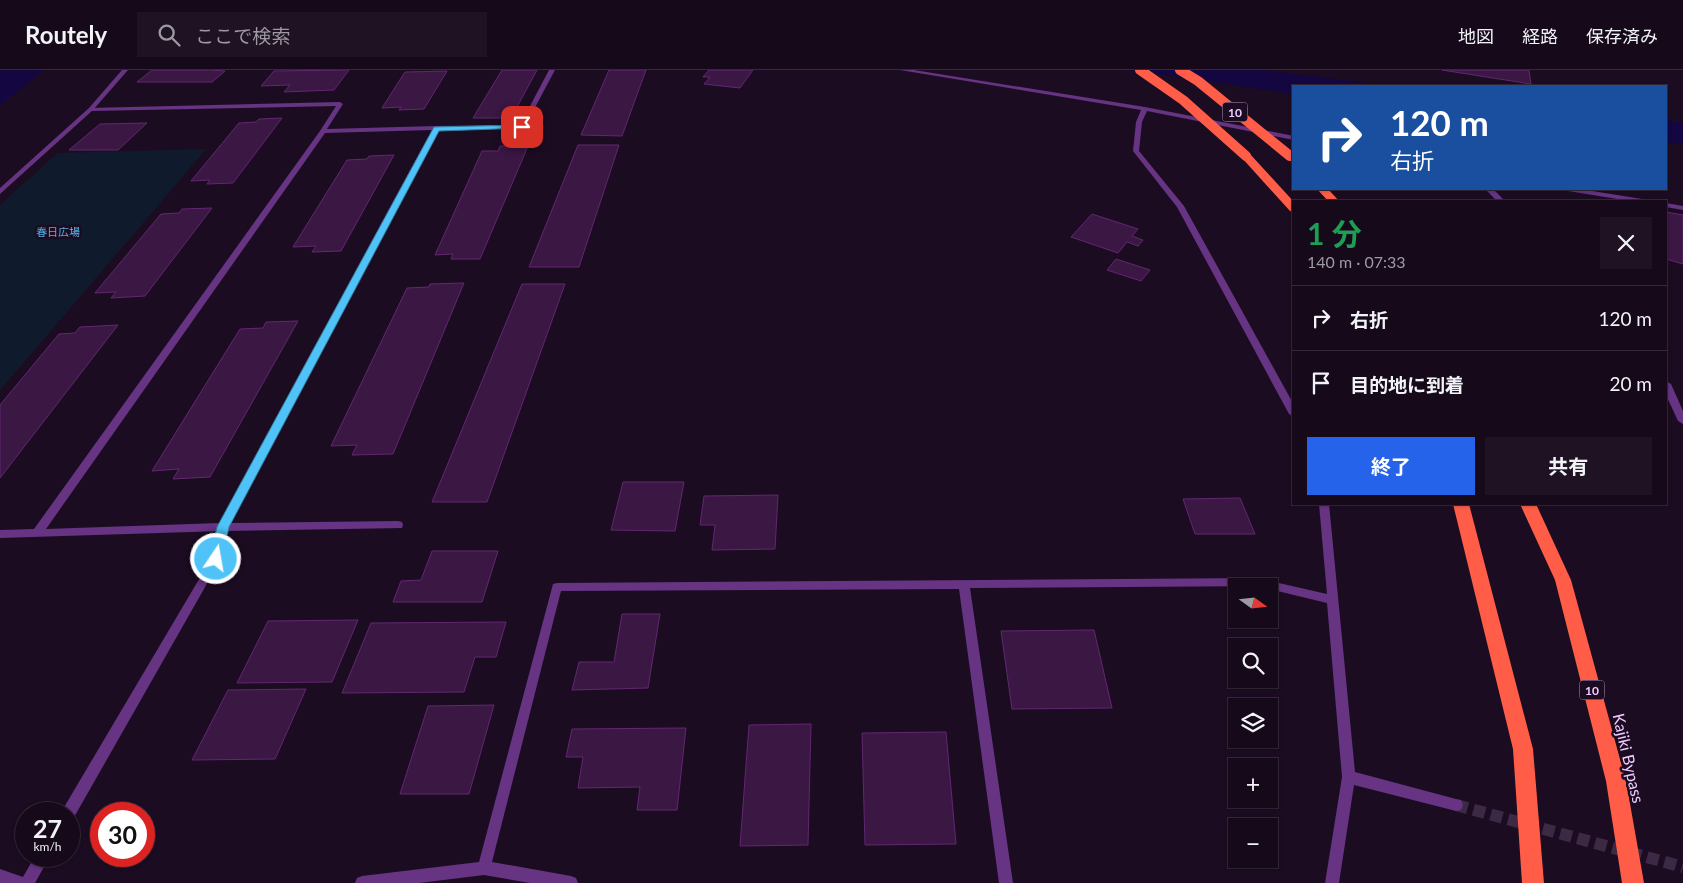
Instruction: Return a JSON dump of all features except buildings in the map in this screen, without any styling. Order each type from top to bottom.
[{"type":"highway","name":"10","points":[[1140,70],[1183,100],[1246,156],[1292,207]]},
{"type":"highway","name":"10","points":[[1180,70],[1198,82],[1292,158]]},
{"type":"highway","points":[[1323,190],[1333,200]]},
{"type":"highway","points":[[1460,505],[1523,749],[1533,883]]},
{"type":"highway","name":"Kajiki Bypass","points":[[1528,505],[1563,580],[1616,781],[1633,883]]},
{"type":"street","points":[[0,192],[91,109],[126,70]]},
{"type":"street","points":[[323,131],[522,127],[552,70]]},
{"type":"street","points":[[903,70],[1145,109],[1292,138]]},
{"type":"street","points":[[37,532],[323,131],[340,104],[91,109]]},
{"type":"street","points":[[1145,109],[1139,122],[1136,152],[1180,206],[1292,410]]},
{"type":"street","points":[[75,802],[216,559],[223,527],[436,128]]},
{"type":"street","points":[[1490,190],[1500,200]]},
{"type":"street","points":[[1574,190],[1636,200]]},
{"type":"street","points":[[1667,205],[1683,208]]},
{"type":"street","points":[[1667,386],[1683,421]]},
{"type":"street","points":[[1324,505],[1349,777],[1332,883]]},
{"type":"street","points":[[0,534],[223,527],[398,526]]},
{"type":"street","points":[[484,868],[557,587],[1257,582],[1333,600]]},
{"type":"street","points":[[964,584],[1006,883]]},
{"type":"street","points":[[1349,777],[1456,805]]},
{"type":"street","points":[[27,883],[36,867]]},
{"type":"street","points":[[362,883],[484,868],[571,883]]},
{"type":"street","points":[[0,876],[20,883]]},
{"type":"green space","name":"春日広場","points":[[206,149],[0,390],[0,205],[58,153]]},
{"type":"shaded area","points":[[0,70],[44,70],[0,106]]},
{"type":"shaded area","points":[[1129,70],[1262,70],[1383,85],[1292,85],[1292,94]]},
{"type":"shaded area","points":[[1667,120],[1683,123],[1683,144],[1667,142]]},
{"type":"tunnel","points":[[1456,805],[1683,867]]},
{"type":"route","points":[[216,559],[223,527],[436,128],[522,127]]}]
